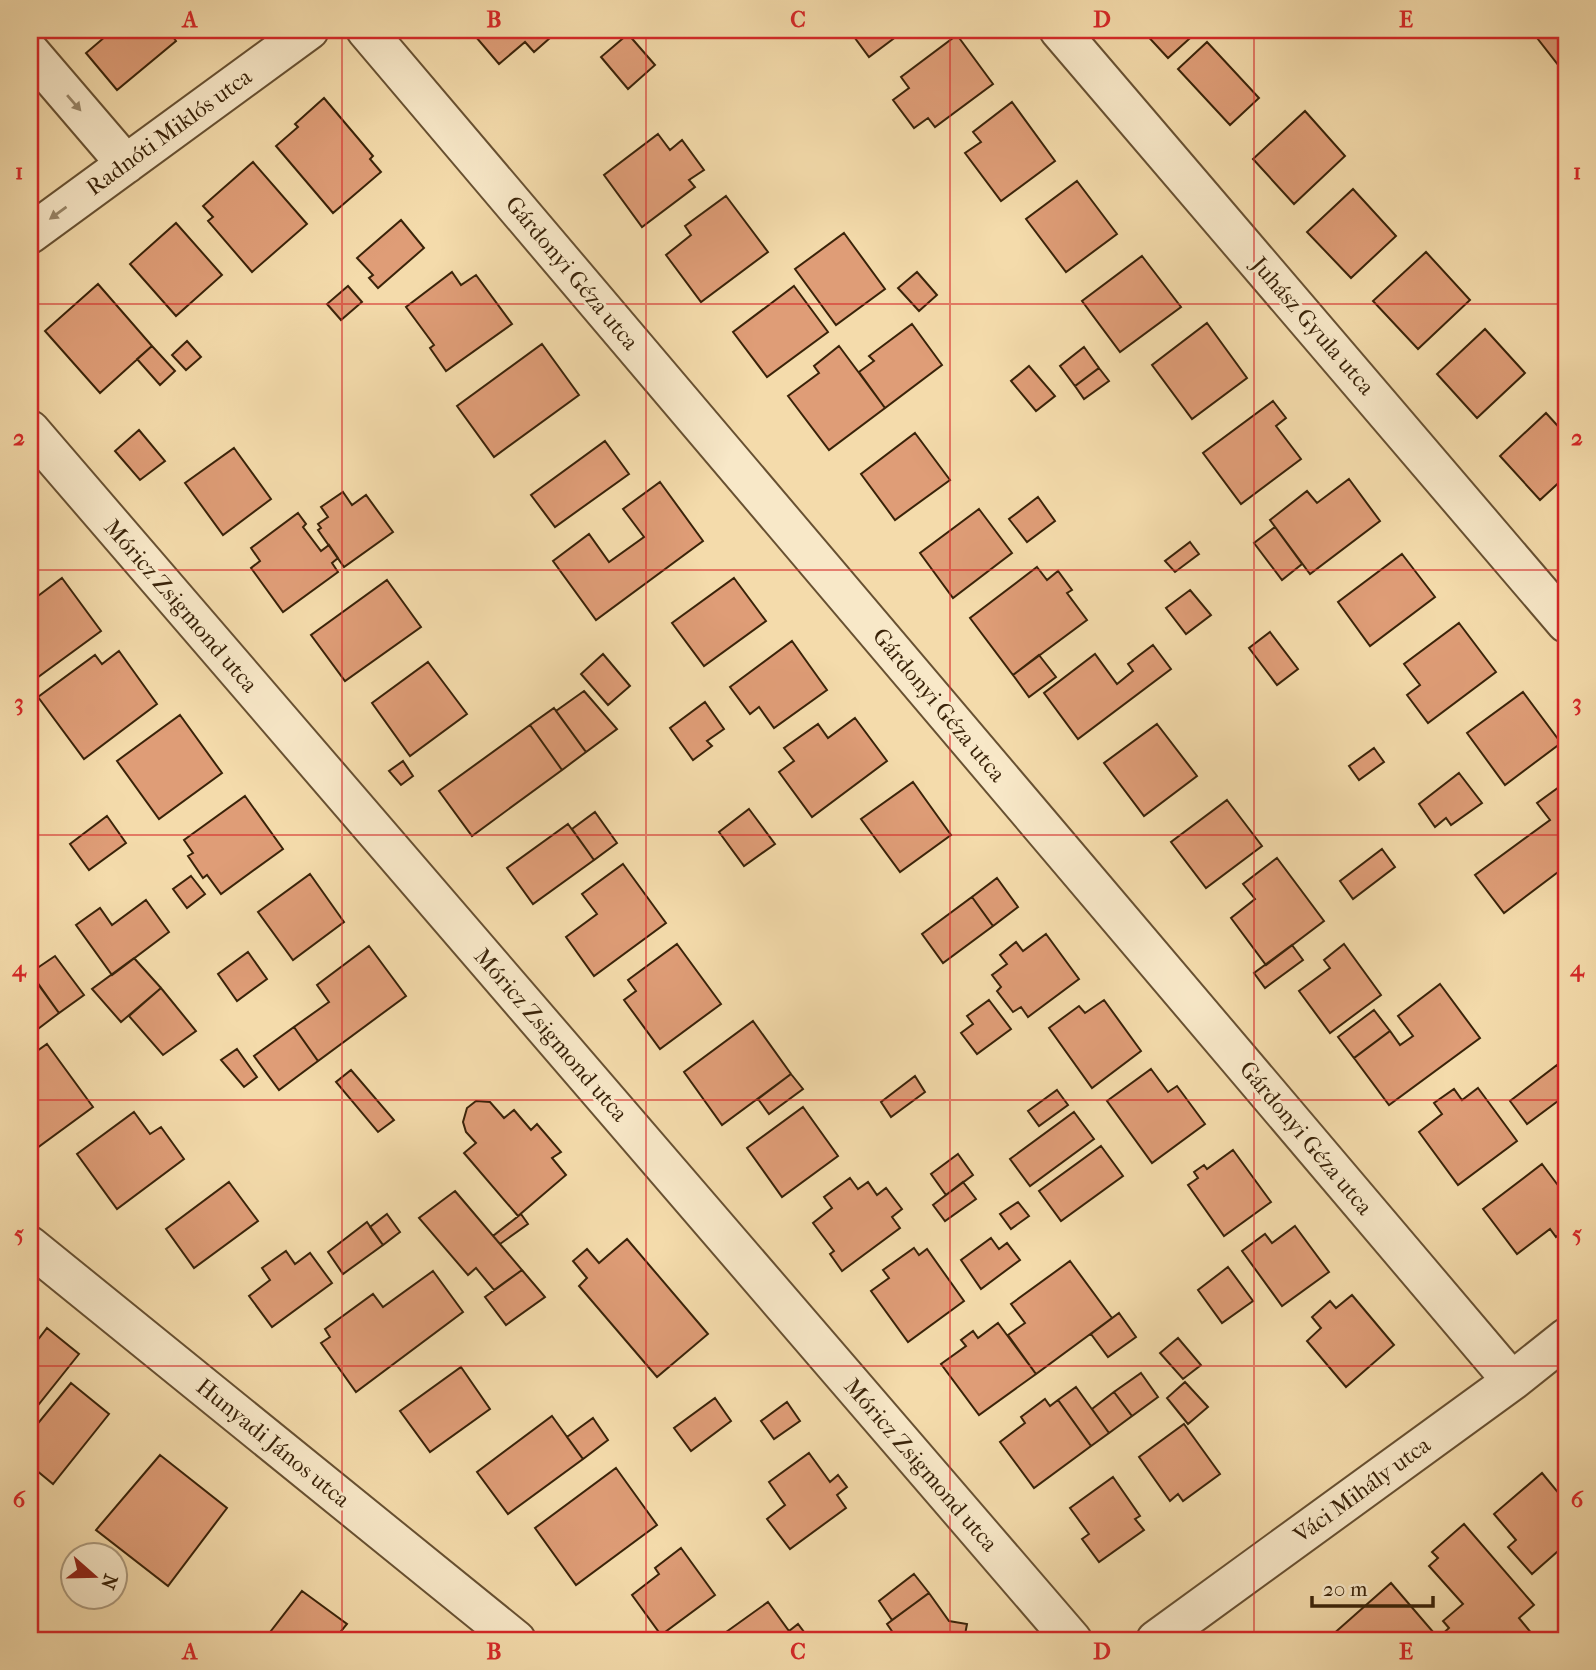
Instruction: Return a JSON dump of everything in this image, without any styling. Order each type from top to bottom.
[{"type":"street","name":"Radnóti Miklós utca","points":[[30,234],[309,30]]},
{"type":"street","name":"Gárdonyi Géza utca","points":[[366,30],[1513,1381]]},
{"type":"street","name":"Juhász Gyula utca","points":[[1059,30],[1566,623]]},
{"type":"street","points":[[30,51],[126,164]]},
{"type":"street","name":"Móricz Zsigmond utca","points":[[30,430],[1072,1640]]},
{"type":"street","name":"Hunyadi János utca","points":[[30,1246],[516,1640]]},
{"type":"street","name":"Váci Mihály utca","points":[[1156,1640],[1513,1381],[1566,1338]]},
{"type":"building","points":[[113,30],[168,30],[176,41],[117,90],[86,53]]},
{"type":"building","points":[[470,30],[559,30],[534,52],[525,42],[499,64]]},
{"type":"building","points":[[849,30],[905,30],[869,57]]},
{"type":"building","points":[[1142,30],[1199,30],[1168,58]]},
{"type":"building","points":[[1540,30],[1566,30],[1566,75],[1534,34]]},
{"type":"building","points":[[628,34],[655,65],[628,89],[601,57]]},
{"type":"building","points":[[957,35],[993,84],[935,127],[928,118],[914,128],[893,100],[909,88],[901,77]]},
{"type":"building","points":[[1207,42],[1259,98],[1230,125],[1178,69]]},
{"type":"building","points":[[324,98],[373,156],[370,159],[381,172],[333,213],[276,146],[298,127],[295,124]]},
{"type":"building","points":[[1012,102],[1055,161],[1001,201],[965,153],[981,142],[973,132]]},
{"type":"building","points":[[1305,111],[1345,156],[1294,204],[1253,159]]},
{"type":"building","points":[[658,134],[670,150],[682,140],[704,170],[689,180],[695,187],[642,227],[604,175]]},
{"type":"building","points":[[253,162],[307,224],[252,272],[208,221],[213,217],[203,206]]},
{"type":"building","points":[[1077,181],[1117,234],[1066,272],[1026,219]]},
{"type":"building","points":[[1353,189],[1396,236],[1351,278],[1307,232]]},
{"type":"building","points":[[726,196],[768,252],[701,302],[666,255],[691,235],[685,226]]},
{"type":"building","points":[[401,220],[424,248],[378,288],[369,278],[373,275],[357,258]]},
{"type":"building","points":[[176,223],[222,275],[176,316],[130,264]]},
{"type":"building","points":[[844,233],[885,289],[836,325],[795,269]]},
{"type":"building","points":[[1426,252],[1470,300],[1418,349],[1373,301]]},
{"type":"building","points":[[1142,256],[1181,307],[1120,352],[1082,301]]},
{"type":"building","points":[[452,272],[461,285],[476,275],[512,324],[446,371],[430,348],[434,345],[406,307]]},
{"type":"building","points":[[917,272],[937,295],[919,311],[898,288]]},
{"type":"building","points":[[98,284],[152,346],[100,393],[45,331]]},
{"type":"building","points":[[348,286],[362,302],[341,320],[327,304]]},
{"type":"building","points":[[794,286],[828,332],[767,377],[733,332]]},
{"type":"building","points":[[1207,323],[1247,378],[1192,419],[1152,365]]},
{"type":"building","points":[[912,324],[942,365],[885,408],[859,372],[874,361],[869,356]]},
{"type":"building","points":[[1485,329],[1525,373],[1477,418],[1437,374]]},
{"type":"building","points":[[187,341],[201,357],[186,370],[172,355]]},
{"type":"building","points":[[542,344],[579,395],[494,457],[457,406]]},
{"type":"building","points":[[152,346],[175,371],[160,385],[137,359]]},
{"type":"building","points":[[839,346],[885,408],[829,450],[788,396],[819,373],[814,366]]},
{"type":"building","points":[[1084,347],[1099,368],[1075,386],[1060,366]]},
{"type":"building","points":[[1029,366],[1055,396],[1036,411],[1011,381]]},
{"type":"building","points":[[1099,368],[1109,381],[1084,399],[1075,386]]},
{"type":"building","points":[[1273,401],[1286,418],[1276,426],[1301,459],[1241,504],[1203,453]]},
{"type":"building","points":[[1546,413],[1566,435],[1566,476],[1540,500],[1500,456]]},
{"type":"building","points":[[139,430],[165,461],[140,480],[115,451]]},
{"type":"building","points":[[915,433],[950,480],[895,520],[861,474]]},
{"type":"building","points":[[605,441],[629,474],[555,527],[531,495]]},
{"type":"building","points":[[234,448],[271,499],[223,535],[185,483]]},
{"type":"building","points":[[1349,479],[1380,521],[1310,574],[1270,520],[1307,491],[1317,503]]},
{"type":"building","points":[[660,482],[703,541],[596,620],[553,561],[589,534],[609,562],[644,537],[623,509]]},
{"type":"building","points":[[343,492],[352,505],[366,495],[393,532],[344,567],[318,530],[321,528],[318,524],[328,517],[321,507]]},
{"type":"building","points":[[1038,497],[1055,521],[1027,542],[1009,519]]},
{"type":"building","points":[[979,509],[1012,553],[953,598],[920,553]]},
{"type":"building","points":[[298,513],[306,524],[303,527],[321,551],[329,545],[338,558],[332,563],[338,572],[283,612],[251,568],[260,561],[251,548]]},
{"type":"building","points":[[1275,527],[1302,564],[1282,580],[1254,543]]},
{"type":"building","points":[[1190,542],[1199,554],[1175,572],[1165,561]]},
{"type":"building","points":[[1402,554],[1435,597],[1370,646],[1338,602]]},
{"type":"building","points":[[1037,567],[1047,580],[1058,571],[1072,590],[1067,593],[1087,620],[1013,675],[970,618]]},
{"type":"building","points":[[62,578],[101,631],[30,683],[30,602]]},
{"type":"building","points":[[734,578],[766,621],[704,666],[672,623]]},
{"type":"building","points":[[387,580],[421,627],[345,681],[311,635]]},
{"type":"building","points":[[1190,590],[1211,615],[1186,634],[1166,608]]},
{"type":"building","points":[[1459,623],[1496,672],[1428,723],[1407,695],[1420,685],[1404,664]]},
{"type":"building","points":[[1270,632],[1298,669],[1277,685],[1249,648]]},
{"type":"building","points":[[792,641],[827,690],[774,728],[759,707],[750,714],[730,687]]},
{"type":"building","points":[[1153,645],[1171,669],[1078,739],[1044,693],[1095,654],[1117,684],[1133,671],[1128,664]]},
{"type":"building","points":[[119,651],[157,704],[84,759],[38,697],[95,655],[102,664]]},
{"type":"building","points":[[603,654],[630,686],[608,705],[581,674]]},
{"type":"building","points":[[1039,655],[1056,677],[1029,697],[1013,675]]},
{"type":"building","points":[[428,662],[467,714],[410,756],[372,703]]},
{"type":"building","points":[[584,691],[617,729],[586,752],[556,711]]},
{"type":"building","points":[[1523,692],[1561,743],[1505,785],[1467,733]]},
{"type":"building","points":[[705,702],[724,729],[707,741],[712,746],[693,760],[670,728]]},
{"type":"building","points":[[554,708],[586,752],[562,770],[530,725]]},
{"type":"building","points":[[180,715],[222,773],[159,819],[117,761]]},
{"type":"building","points":[[855,718],[887,761],[812,817],[779,772],[794,761],[784,748],[818,724],[828,738]]},
{"type":"building","points":[[1157,724],[1197,776],[1144,816],[1104,763]]},
{"type":"building","points":[[530,725],[562,770],[472,836],[439,791]]},
{"type":"building","points":[[1374,748],[1384,762],[1359,780],[1349,766]]},
{"type":"building","points":[[403,761],[413,776],[401,785],[389,771]]},
{"type":"building","points":[[1459,773],[1482,803],[1451,825],[1446,818],[1435,827],[1419,804]]},
{"type":"building","points":[[913,782],[951,835],[900,872],[861,819]]},
{"type":"building","points":[[1566,782],[1566,866],[1504,913],[1475,875],[1550,820],[1537,803]]},
{"type":"building","points":[[245,796],[283,849],[221,894],[207,875],[203,878],[188,856],[193,853],[184,840]]},
{"type":"building","points":[[1227,800],[1262,846],[1206,888],[1171,842]]},
{"type":"building","points":[[749,809],[775,844],[744,866],[719,832]]},
{"type":"building","points":[[595,812],[617,843],[594,860],[572,829]]},
{"type":"building","points":[[107,816],[126,843],[89,870],[70,844]]},
{"type":"building","points":[[568,824],[594,860],[533,904],[507,868]]},
{"type":"building","points":[[1382,849],[1395,867],[1353,899],[1340,881]]},
{"type":"building","points":[[1277,858],[1324,921],[1266,965],[1231,918],[1255,899],[1243,884]]},
{"type":"building","points":[[623,864],[666,923],[594,976],[566,937],[597,914],[582,894]]},
{"type":"building","points":[[310,874],[344,922],[293,960],[258,912]]},
{"type":"building","points":[[191,876],[205,894],[187,908],[173,889]]},
{"type":"building","points":[[997,878],[1018,907],[993,926],[972,897]]},
{"type":"building","points":[[972,897],[993,926],[943,963],[922,934]]},
{"type":"building","points":[[146,900],[169,932],[112,975],[76,925],[100,908],[112,925]]},
{"type":"building","points":[[1046,934],[1079,979],[1028,1017],[1021,1007],[1013,1012],[997,991],[1001,987],[992,975],[1007,964],[1000,955],[1016,942],[1023,951]]},
{"type":"building","points":[[677,944],[721,1004],[660,1049],[624,1000],[636,991],[628,980]]},
{"type":"building","points":[[1344,944],[1381,995],[1330,1033],[1299,991],[1330,968],[1324,960]]},
{"type":"building","points":[[1292,945],[1303,960],[1265,988],[1254,973]]},
{"type":"building","points":[[369,946],[406,996],[318,1061],[294,1027],[329,1002],[317,985]]},
{"type":"building","points":[[248,952],[267,979],[237,1001],[218,974]]},
{"type":"building","points":[[55,956],[84,995],[59,1013],[30,973]]},
{"type":"building","points":[[134,958],[161,988],[121,1022],[92,989]]},
{"type":"building","points":[[30,972],[59,1013],[30,1035]]},
{"type":"building","points":[[1440,984],[1480,1038],[1389,1105],[1354,1058],[1390,1031],[1400,1045],[1413,1036],[1398,1016]]},
{"type":"building","points":[[161,988],[196,1031],[163,1055],[129,1016]]},
{"type":"building","points":[[989,1000],[1011,1029],[977,1054],[961,1033],[973,1024],[967,1016]]},
{"type":"building","points":[[1104,1000],[1141,1051],[1092,1088],[1049,1028],[1079,1006],[1085,1013]]},
{"type":"building","points":[[1374,1010],[1390,1031],[1354,1058],[1338,1037]]},
{"type":"building","points":[[753,1021],[791,1074],[722,1125],[684,1072]]},
{"type":"building","points":[[294,1027],[318,1061],[279,1090],[254,1056]]},
{"type":"building","points":[[47,1044],[93,1107],[37,1148],[30,1138],[30,1056]]},
{"type":"building","points":[[237,1049],[257,1077],[244,1087],[221,1060]]},
{"type":"building","points":[[1557,1065],[1566,1078],[1566,1095],[1527,1124],[1510,1101]]},
{"type":"building","points":[[1151,1069],[1168,1092],[1177,1086],[1205,1124],[1152,1163],[1107,1101]]},
{"type":"building","points":[[351,1070],[394,1120],[378,1132],[336,1082]]},
{"type":"building","points":[[791,1074],[803,1089],[769,1114],[758,1099]]},
{"type":"building","points":[[915,1076],[925,1092],[891,1117],[881,1102]]},
{"type":"building","points":[[1478,1088],[1517,1141],[1458,1185],[1419,1132],[1442,1114],[1434,1103],[1454,1089],[1462,1100]]},
{"type":"building","points":[[1057,1090],[1068,1105],[1039,1126],[1028,1111]]},
{"type":"building","points":[[476,1101],[490,1102],[504,1118],[514,1110],[531,1130],[537,1124],[561,1152],[552,1158],[566,1175],[518,1216],[464,1153],[476,1143],[466,1132],[463,1122],[467,1108]]},
{"type":"building","points":[[803,1107],[838,1156],[782,1197],[747,1148]]},
{"type":"building","points":[[134,1112],[150,1134],[161,1127],[184,1159],[117,1209],[77,1154]]},
{"type":"building","points":[[1074,1112],[1094,1139],[1030,1186],[1010,1159]]},
{"type":"building","points":[[1101,1146],[1123,1176],[1061,1221],[1039,1191]]},
{"type":"building","points":[[1233,1150],[1271,1202],[1224,1236],[1188,1185],[1198,1178],[1194,1172],[1204,1165],[1207,1169]]},
{"type":"building","points":[[958,1154],[973,1175],[946,1195],[931,1174]]},
{"type":"building","points":[[1542,1164],[1566,1196],[1566,1229],[1556,1237],[1550,1229],[1517,1254],[1483,1209]]},
{"type":"building","points":[[850,1178],[858,1189],[868,1182],[877,1195],[886,1188],[902,1209],[892,1217],[900,1228],[842,1271],[830,1254],[834,1251],[813,1223],[832,1208],[824,1197]]},
{"type":"building","points":[[229,1182],[258,1221],[194,1268],[166,1229]]},
{"type":"building","points":[[963,1182],[976,1199],[945,1221],[933,1205]]},
{"type":"building","points":[[455,1191],[522,1270],[494,1290],[476,1268],[468,1275],[419,1218]]},
{"type":"building","points":[[1018,1202],[1029,1216],[1011,1229],[1000,1214]]},
{"type":"building","points":[[387,1214],[400,1232],[383,1245],[370,1227]]},
{"type":"building","points":[[521,1214],[528,1224],[500,1244],[493,1236]]},
{"type":"building","points":[[367,1222],[383,1245],[343,1274],[328,1252]]},
{"type":"building","points":[[1295,1226],[1329,1272],[1282,1306],[1242,1251],[1265,1234],[1272,1243]]},
{"type":"building","points":[[991,1238],[999,1249],[1007,1243],[1020,1260],[981,1289],[961,1260]]},
{"type":"building","points":[[627,1239],[708,1334],[657,1377],[579,1286],[587,1278],[573,1261],[587,1249],[599,1263]]},
{"type":"building","points":[[914,1248],[919,1255],[927,1249],[964,1301],[908,1342],[871,1291],[889,1278],[883,1270]]},
{"type":"building","points":[[286,1251],[295,1264],[310,1253],[332,1283],[272,1327],[249,1296],[270,1280],[262,1268]]},
{"type":"building","points":[[1070,1261],[1112,1318],[1036,1374],[1008,1335],[1025,1323],[1011,1304]]},
{"type":"building","points":[[1228,1267],[1253,1301],[1222,1323],[1198,1290]]},
{"type":"building","points":[[522,1270],[545,1297],[506,1325],[485,1297]]},
{"type":"building","points":[[433,1271],[463,1312],[356,1392],[321,1343],[330,1337],[325,1329],[373,1294],[383,1307]]},
{"type":"building","points":[[1352,1295],[1394,1345],[1346,1387],[1307,1341],[1321,1328],[1312,1317],[1330,1301],[1336,1308]]},
{"type":"building","points":[[1119,1313],[1136,1337],[1108,1357],[1091,1334]]},
{"type":"building","points":[[998,1323],[1036,1374],[979,1415],[941,1364],[966,1346],[961,1340],[973,1331],[978,1338]]},
{"type":"building","points":[[47,1328],[79,1354],[39,1404],[30,1396],[30,1350]]},
{"type":"building","points":[[1178,1338],[1201,1365],[1183,1379],[1160,1353]]},
{"type":"building","points":[[461,1367],[490,1409],[430,1452],[400,1411]]},
{"type":"building","points":[[1141,1373],[1158,1397],[1132,1416],[1114,1392]]},
{"type":"building","points":[[1185,1382],[1208,1407],[1188,1424],[1167,1398]]},
{"type":"building","points":[[71,1383],[109,1414],[53,1484],[30,1465],[30,1433]]},
{"type":"building","points":[[1076,1387],[1109,1433],[1091,1446],[1058,1400]]},
{"type":"building","points":[[1114,1392],[1132,1416],[1109,1433],[1092,1409]]},
{"type":"building","points":[[715,1398],[731,1421],[691,1451],[674,1428]]},
{"type":"building","points":[[1045,1399],[1050,1406],[1058,1400],[1091,1446],[1034,1488],[1000,1442],[1025,1423],[1021,1417]]},
{"type":"building","points":[[787,1402],[800,1421],[774,1439],[761,1421]]},
{"type":"building","points":[[552,1416],[583,1459],[508,1514],[477,1472]]},
{"type":"building","points":[[593,1418],[608,1440],[583,1459],[567,1437]]},
{"type":"building","points":[[1184,1424],[1220,1474],[1183,1501],[1178,1494],[1170,1501],[1139,1457]]},
{"type":"building","points":[[809,1453],[830,1482],[838,1475],[847,1487],[837,1495],[846,1508],[790,1549],[767,1519],[785,1505],[769,1482]]},
{"type":"building","points":[[160,1455],[227,1508],[168,1586],[130,1556],[130,1540],[109,1540],[96,1530]]},
{"type":"building","points":[[616,1468],[657,1525],[576,1585],[535,1528]]},
{"type":"building","points":[[1542,1473],[1566,1502],[1566,1544],[1532,1574],[1508,1547],[1516,1540],[1494,1514]]},
{"type":"building","points":[[1113,1477],[1140,1516],[1135,1519],[1144,1530],[1099,1562],[1082,1539],[1089,1534],[1070,1508]]},
{"type":"building","points":[[1464,1524],[1534,1605],[1519,1618],[1537,1640],[1438,1638],[1449,1628],[1443,1621],[1463,1604],[1429,1566],[1438,1558],[1432,1552]]},
{"type":"building","points":[[681,1548],[715,1595],[661,1635],[632,1595],[659,1574],[655,1568]]},
{"type":"building","points":[[914,1574],[929,1593],[892,1620],[879,1601]]},
{"type":"building","points":[[1391,1583],[1440,1640],[1335,1640],[1331,1636]]},
{"type":"building","points":[[302,1591],[347,1624],[334,1640],[264,1640]]},
{"type":"building","points":[[929,1593],[949,1621],[967,1624],[964,1640],[898,1640],[887,1624]]},
{"type":"building","points":[[768,1602],[789,1631],[798,1624],[810,1640],[715,1640]]}]
